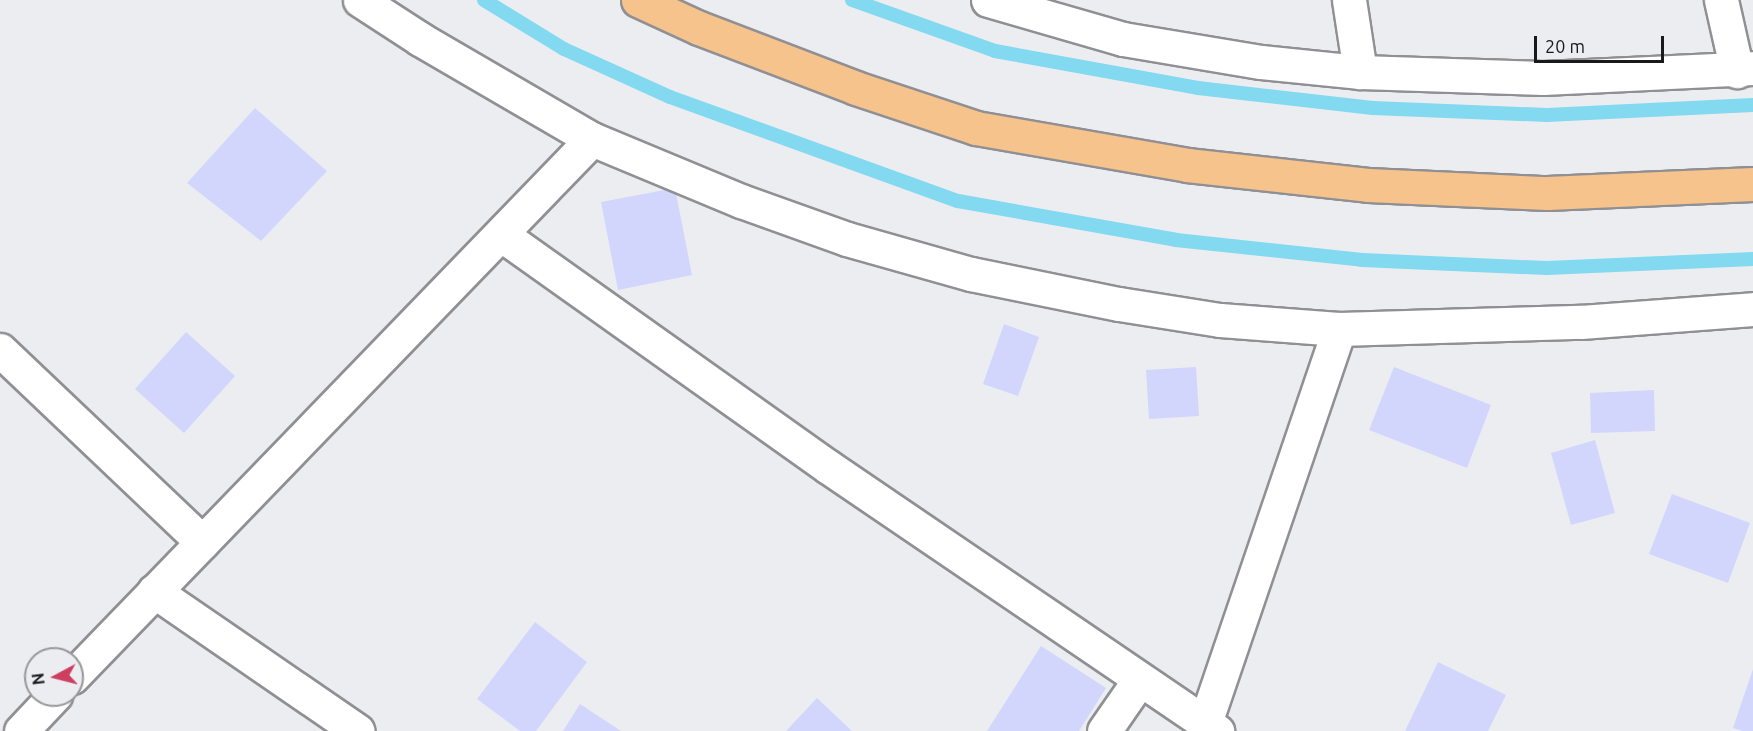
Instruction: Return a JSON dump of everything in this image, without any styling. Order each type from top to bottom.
[{"type":"highway","points":[[638,0],[699,28],[856,88],[976,128],[1187,165],[1368,185],[1547,193],[1753,184]]},
{"type":"street","points":[[360,0],[420,39],[592,139],[752,205],[848,238],[971,274],[1119,304],[1220,320],[1339,329],[1581,322],[1753,309]]},
{"type":"street","points":[[988,0],[1123,39],[1261,62],[1360,72],[1543,78],[1745,69],[1721,0]]},
{"type":"street","points":[[1349,0],[1360,72]]},
{"type":"street","points":[[84,664],[502,235],[592,139]]},
{"type":"street","points":[[502,235],[828,466],[1211,727],[1339,329]]},
{"type":"street","points":[[0,350],[202,542]]},
{"type":"street","points":[[153,591],[358,731]]},
{"type":"street","points":[[1104,731],[1140,679]]},
{"type":"street","points":[[21,731],[44,707]]},
{"type":"building","points":[[255,108],[327,171],[261,241],[187,183]]},
{"type":"building","points":[[675,188],[692,275],[618,290],[601,202]]},
{"type":"building","points":[[1004,324],[1039,337],[1018,396],[983,384]]},
{"type":"building","points":[[186,332],[235,376],[184,433],[135,389]]},
{"type":"building","points":[[1196,367],[1199,416],[1149,419],[1146,370]]},
{"type":"building","points":[[1394,367],[1491,405],[1467,468],[1369,430]]},
{"type":"building","points":[[1654,390],[1655,431],[1591,433],[1590,393]]},
{"type":"building","points":[[1595,440],[1615,513],[1571,525],[1551,453]]},
{"type":"building","points":[[1672,494],[1750,523],[1728,583],[1649,554]]},
{"type":"building","points":[[535,622],[587,662],[536,731],[520,731],[477,699]]},
{"type":"building","points":[[1041,646],[1106,688],[1079,731],[987,731]]},
{"type":"building","points":[[1438,662],[1506,695],[1488,731],[1405,731]]},
{"type":"building","points":[[1753,669],[1753,731],[1743,731],[1733,728]]},
{"type":"building","points":[[817,698],[852,731],[786,731]]},
{"type":"building","points":[[580,704],[621,731],[563,731]]},
{"type":"waterway","points":[[484,0],[564,49],[670,97],[958,201],[1176,240],[1362,260],[1547,268],[1753,259]]},
{"type":"waterway","points":[[852,0],[995,51],[1198,88],[1373,108],[1547,115],[1753,105]]}]
